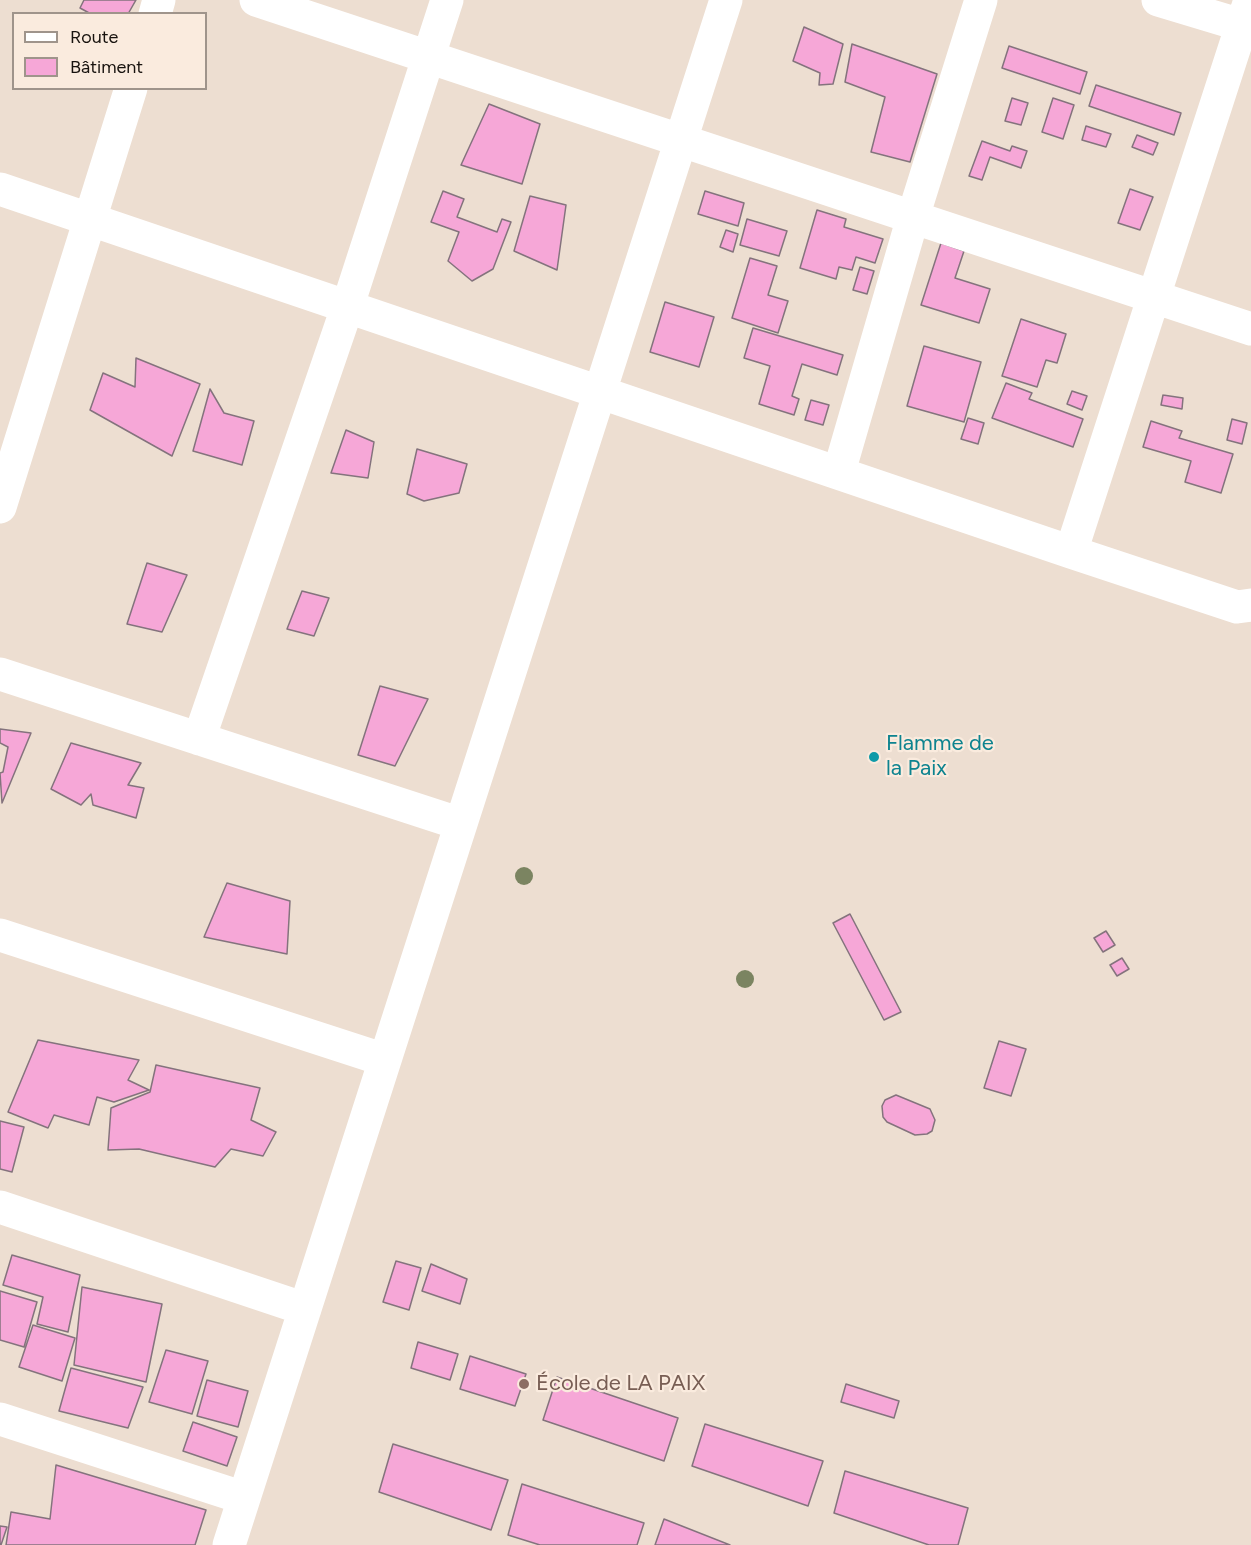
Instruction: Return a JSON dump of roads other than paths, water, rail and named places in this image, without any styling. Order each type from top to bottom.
[{"type":"street","points":[[256,0],[1251,329]]},
{"type":"street","points":[[200,739],[348,305],[447,0]]},
{"type":"street","points":[[229,1545],[726,0]]},
{"type":"street","points":[[839,472],[913,217],[981,0]]},
{"type":"street","points":[[1071,552],[1153,296],[1248,18],[1158,0]]},
{"type":"street","points":[[0,507],[130,90]]},
{"type":"street","points":[[0,189],[348,305],[1071,552],[1237,607],[1251,604]]},
{"type":"street","points":[[0,674],[461,824]]},
{"type":"street","points":[[0,935],[385,1060]]},
{"type":"street","points":[[0,1207],[305,1309]]},
{"type":"street","points":[[0,1419],[244,1498]]},
{"type":"place","name":"Flamme de la Paix","points":[[874,757]]},
{"type":"place","name":"École de LA PAIX","points":[[524,1384]]}]
